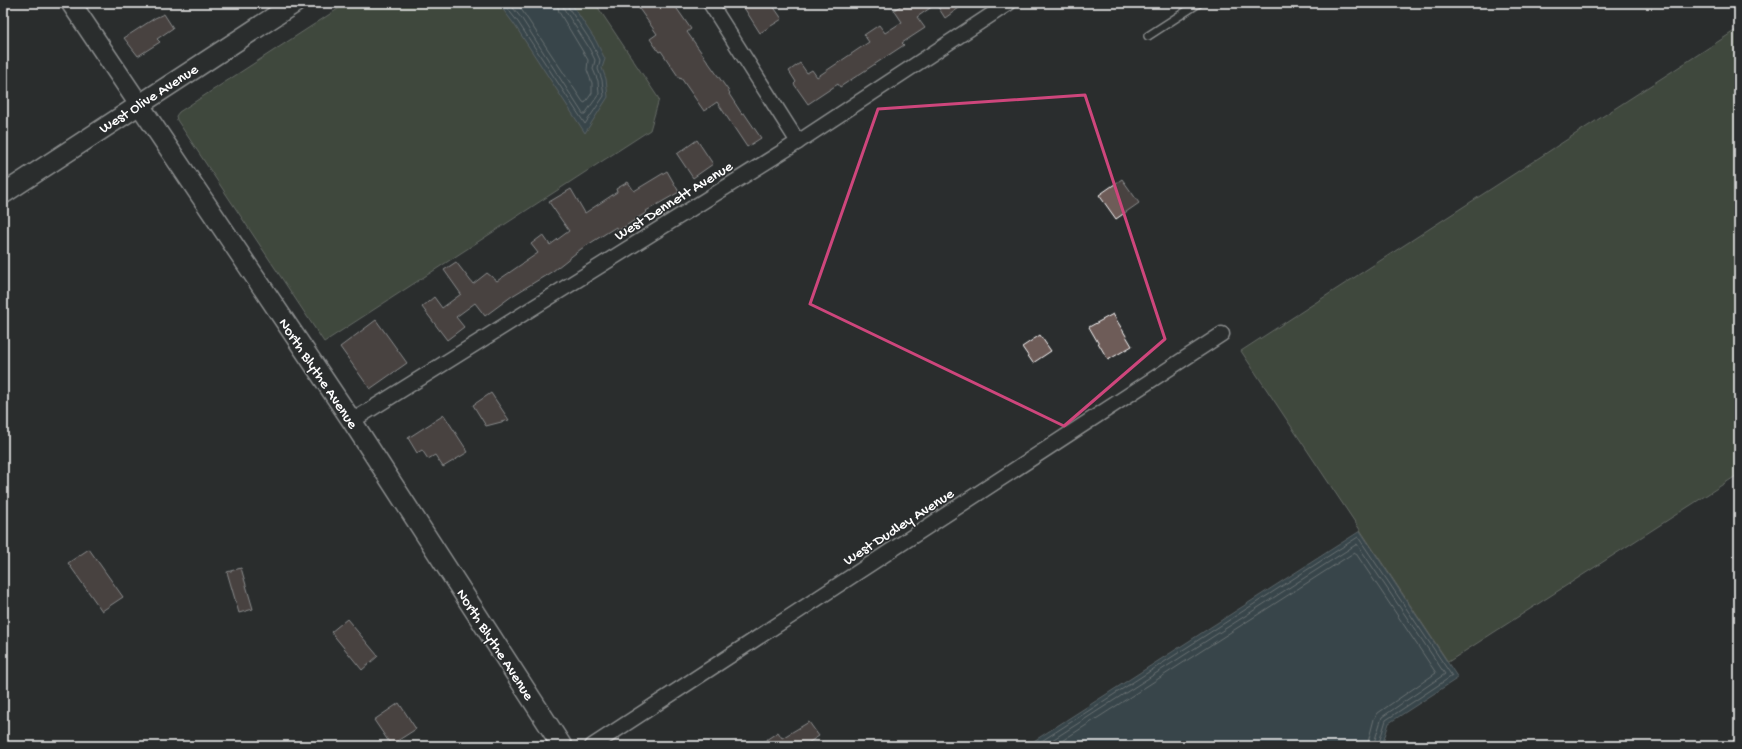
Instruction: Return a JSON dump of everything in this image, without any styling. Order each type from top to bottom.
[{"type":"street","name":"North Blythe Avenue","points":[[71,3],[352,421],[562,746]]},
{"type":"street","name":"West Olive Avenue","points":[[3,194],[138,104],[295,3]]},
{"type":"street","points":[[710,3],[798,142]]},
{"type":"street","name":"West Dennett Avenue","points":[[352,421],[798,142],[1009,3]]},
{"type":"street","name":"West Dudley Avenue","points":[[592,746],[1222,334]]},
{"type":"lane","points":[[1148,36],[1199,3]]},
{"type":"highlighted area","points":[[1085,95],[1165,339],[1064,426],[810,304],[878,109]]},
{"type":"green space","points":[[347,3],[595,3],[659,99],[650,130],[324,342],[177,120],[176,116],[179,112]]},
{"type":"green space","points":[[1739,28],[1739,474],[1448,662],[1241,351]]},
{"type":"water","points":[[498,3],[571,3],[596,41],[605,59],[602,68],[606,79],[608,97],[585,133],[514,24]]},
{"type":"water","points":[[1360,531],[1458,678],[1389,723],[1382,746],[1026,746]]},
{"type":"building","points":[[635,3],[673,3],[691,29],[687,32],[730,93],[729,94],[742,114],[744,113],[761,138],[747,147],[717,102],[704,111],[661,51],[659,52],[650,39],[657,34]]},
{"type":"building","points":[[741,3],[771,3],[782,19],[760,33]]},
{"type":"building","points":[[905,3],[966,3],[945,18],[936,4],[917,17],[925,28],[902,43],[904,45],[840,87],[838,84],[808,104],[794,84],[796,82],[789,71],[800,63],[807,73],[812,70],[817,77],[869,42],[864,35],[879,25],[885,33],[902,22],[894,10]]},
{"type":"building","points":[[164,14],[173,28],[157,39],[160,42],[138,56],[124,38],[155,18]]},
{"type":"building","points":[[697,140],[713,164],[693,178],[677,154]]},
{"type":"building","points":[[667,171],[679,192],[646,211],[647,212],[618,231],[616,227],[581,249],[553,271],[512,296],[485,316],[475,303],[456,317],[464,327],[447,340],[422,307],[434,297],[442,308],[461,294],[444,270],[456,262],[473,284],[487,273],[497,281],[538,253],[531,244],[543,235],[550,245],[569,231],[549,202],[571,189],[585,213],[617,192],[616,189],[628,182],[634,191]]},
{"type":"building","points":[[1122,179],[1139,203],[1116,219],[1099,195]]},
{"type":"building","points":[[1113,314],[1132,346],[1108,360],[1089,327]]},
{"type":"building","points":[[376,320],[407,363],[370,389],[340,347]]},
{"type":"building","points":[[1040,335],[1051,351],[1033,363],[1022,347]]},
{"type":"building","points":[[491,393],[509,420],[486,426],[473,405]]},
{"type":"building","points":[[444,415],[468,452],[443,467],[435,455],[428,459],[422,450],[417,453],[408,438]]},
{"type":"building","points":[[89,549],[123,597],[102,611],[68,563]]},
{"type":"building","points":[[241,568],[253,609],[239,613],[227,572]]},
{"type":"building","points":[[347,619],[378,656],[362,670],[331,632]]},
{"type":"building","points":[[399,703],[416,729],[391,745],[374,720]]},
{"type":"building","points":[[809,722],[819,736],[803,746],[757,746],[778,732],[782,738]]}]
